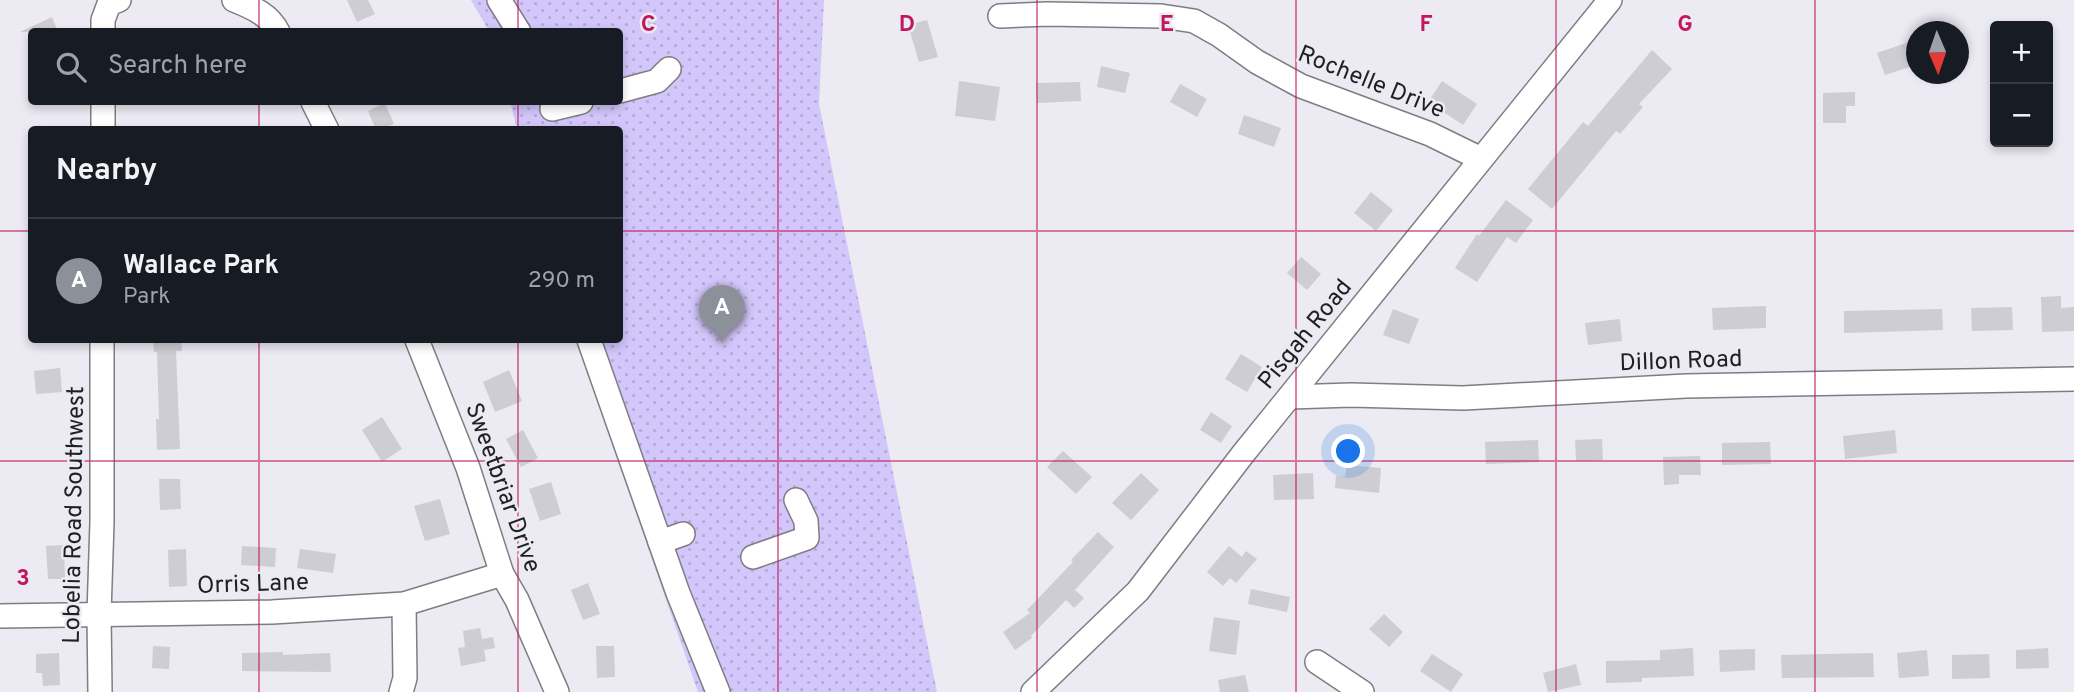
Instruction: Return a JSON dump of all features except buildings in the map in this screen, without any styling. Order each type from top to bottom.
[{"type":"street","points":[[103,28],[109,4],[119,0]]},
{"type":"street","points":[[234,0],[257,10],[276,28]]},
{"type":"street","points":[[499,0],[516,28]]},
{"type":"street","name":"Pisgah Road","points":[[1033,692],[1138,591],[1290,397],[1610,0]]},
{"type":"street","name":"Rochelle Drive","points":[[1000,16],[1161,16],[1194,21],[1257,62],[1301,86],[1430,134],[1481,159]]},
{"type":"street","points":[[623,90],[657,81],[669,69]]},
{"type":"street","points":[[103,105],[103,126]]},
{"type":"street","points":[[314,105],[325,126]]},
{"type":"street","points":[[553,113],[573,105]]},
{"type":"street","name":"Lobelia Road Southwest","points":[[100,692],[102,343]]},
{"type":"street","name":"Sweetbriar Drive","points":[[418,343],[468,468],[502,574],[517,600],[557,692]]},
{"type":"street","points":[[590,343],[660,542],[682,580],[718,692]]},
{"type":"street","name":"Dillon Road","points":[[1290,397],[1351,395],[1463,398],[1686,387],[2074,379]]},
{"type":"street","points":[[753,558],[807,538],[806,521],[796,500]]},
{"type":"street","points":[[660,542],[683,534]]},
{"type":"street","name":"Orris Lane","points":[[0,616],[272,612],[404,604],[502,574]]},
{"type":"street","points":[[401,692],[405,678],[404,604]]},
{"type":"street","points":[[1317,662],[1362,692]]},
{"type":"shaded area","points":[[471,0],[824,0],[819,104],[937,692],[698,692],[577,343],[623,343],[623,126],[516,126],[511,105],[623,105],[623,28],[487,28]]},
{"type":"place","name":"Wallace Park","points":[[722,343]]}]
